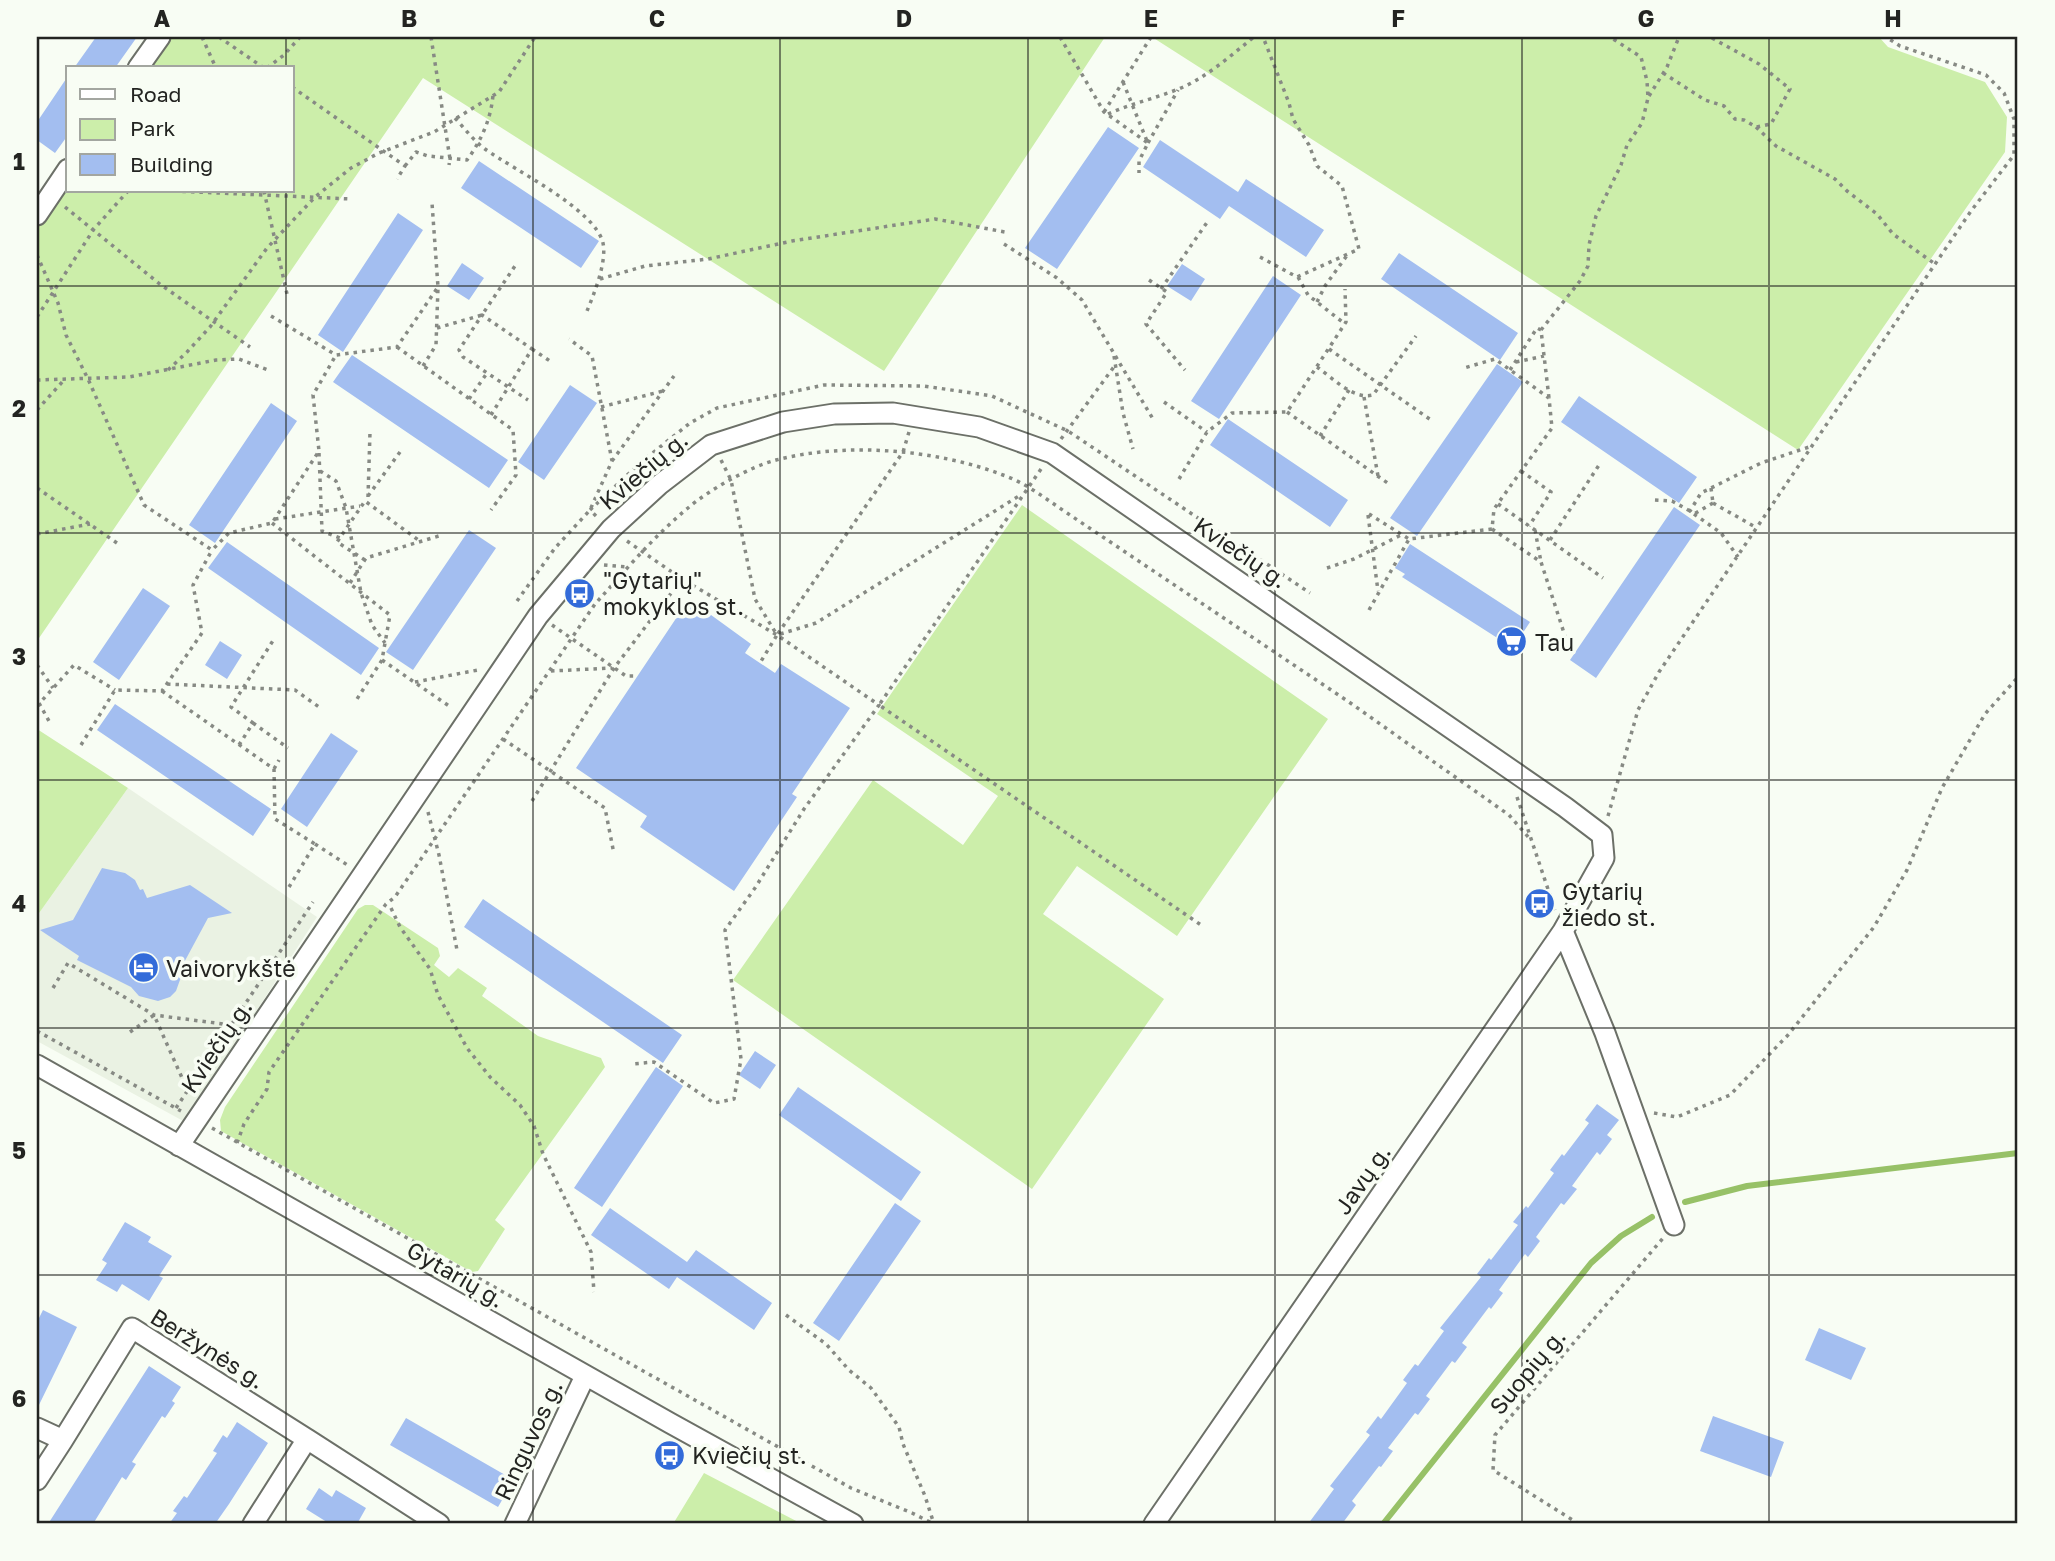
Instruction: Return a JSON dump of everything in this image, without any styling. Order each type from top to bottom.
[{"type":"street","points":[[139,66],[160,37]]},
{"type":"street","points":[[37,215],[66,172]]},
{"type":"street","name":"Kviečių g.","points":[[179,1146],[538,616],[611,529],[659,485],[710,445],[783,422],[834,414],[892,413],[979,427],[1052,453],[1293,618],[1368,673],[1507,765],[1602,835]]},
{"type":"street","name":"Javų g.","points":[[1154,1524],[1563,932],[1604,858],[1602,835]]},
{"type":"street","points":[[1563,932],[1628,1097],[1674,1225]]},
{"type":"street","name":"Gytarių g.","points":[[37,1065],[852,1524]]},
{"type":"street","name":"Beržynės g.","points":[[63,1440],[132,1328],[307,1439]]},
{"type":"street","name":"Ringuvos g.","points":[[515,1524],[585,1376]]},
{"type":"street","points":[[37,1428],[63,1440],[37,1480]]},
{"type":"street","points":[[253,1524],[307,1439],[439,1524]]},
{"type":"path","points":[[202,37],[215,66]]},
{"type":"path","points":[[219,37],[263,66]]},
{"type":"path","points":[[269,66],[284,55],[300,37]]},
{"type":"path","points":[[431,37],[449,165]]},
{"type":"path","points":[[167,370],[214,322],[275,239],[315,197],[351,168],[379,153],[434,132],[499,92],[536,37]]},
{"type":"path","points":[[1060,37],[1106,113],[1148,143]]},
{"type":"path","points":[[1106,113],[1151,37]]},
{"type":"path","points":[[1106,113],[1178,90],[1199,79],[1254,37]]},
{"type":"path","points":[[1263,37],[1293,119],[1309,145],[1317,166],[1342,186],[1359,249],[1297,276]]},
{"type":"path","points":[[1492,529],[1494,509],[1552,428],[1541,330],[1580,281],[1588,266],[1595,216],[1621,165],[1627,145],[1642,123],[1648,98],[1641,57],[1610,37]]},
{"type":"path","points":[[1648,98],[1664,73],[1679,37]]},
{"type":"path","points":[[1710,37],[1759,64],[1790,89],[1771,124],[1756,127]]},
{"type":"path","points":[[1602,835],[1618,788],[1638,710],[1659,672],[1971,211],[2014,155],[2014,119],[2004,93],[1986,75],[1900,46],[1886,37]]},
{"type":"path","points":[[1664,73],[1706,100],[1724,106],[1735,118],[1756,127],[1776,146],[1835,179],[1877,214],[1893,234],[1935,264]]},
{"type":"path","points":[[1123,82],[1148,143]]},
{"type":"path","points":[[294,88],[405,166]]},
{"type":"path","points":[[1139,173],[1139,161],[1178,90]]},
{"type":"path","points":[[397,179],[416,152],[467,160],[479,144],[492,109],[493,95]]},
{"type":"path","points":[[455,118],[479,144],[554,193],[592,223],[603,243],[600,279],[587,311]]},
{"type":"path","points":[[37,317],[94,229],[127,192]]},
{"type":"path","points":[[220,192],[352,199]]},
{"type":"path","points":[[265,193],[287,294]]},
{"type":"path","points":[[50,195],[161,285],[250,346]]},
{"type":"path","points":[[424,366],[436,345],[437,328],[438,287],[432,204]]},
{"type":"path","points":[[600,279],[645,266],[708,259],[792,241],[934,219],[1005,232]]},
{"type":"path","points":[[1161,289],[1208,221]]},
{"type":"path","points":[[1004,244],[1057,278],[1082,300],[1153,419]]},
{"type":"path","points":[[1318,302],[1325,286],[1348,254]]},
{"type":"path","points":[[37,255],[66,335],[144,505],[212,550]]},
{"type":"path","points":[[1260,257],[1297,276],[1308,295],[1345,324]]},
{"type":"path","points":[[517,263],[459,350],[463,358],[528,400]]},
{"type":"path","points":[[1149,281],[1167,292],[1146,324],[1185,370]]},
{"type":"path","points":[[397,347],[438,287]]},
{"type":"path","points":[[1287,412],[1345,324],[1345,289]]},
{"type":"path","points":[[437,328],[482,315],[553,363]]},
{"type":"path","points":[[271,316],[336,355],[397,347],[513,430],[516,475],[491,510]]},
{"type":"path","points":[[1510,370],[1537,328],[1541,330]]},
{"type":"path","points":[[1317,367],[1350,390],[1364,397],[1373,395],[1416,336]]},
{"type":"path","points":[[569,338],[592,356],[612,461]]},
{"type":"path","points":[[491,415],[533,349]]},
{"type":"path","points":[[1329,349],[1431,420]]},
{"type":"path","points":[[1114,354],[1123,412],[1133,449]]},
{"type":"path","points":[[336,355],[313,395],[319,451],[322,531],[340,538]]},
{"type":"path","points":[[1516,362],[1544,356]]},
{"type":"path","points":[[37,380],[129,377],[216,360],[239,359],[271,371]]},
{"type":"path","points":[[1464,368],[1495,359],[1549,398]]},
{"type":"path","points":[[1066,430],[1116,364]]},
{"type":"path","points":[[469,399],[487,373]]},
{"type":"path","points":[[590,510],[612,461],[674,376]]},
{"type":"path","points":[[37,410],[64,379]]},
{"type":"path","points":[[517,601],[555,548],[590,510],[640,463],[690,424],[717,408],[824,385],[924,386],[992,396],[1066,430],[1310,593]]},
{"type":"path","points":[[922,394],[924,386]]},
{"type":"path","points":[[1320,436],[1350,390]]},
{"type":"path","points":[[601,407],[663,391]]},
{"type":"path","points":[[1364,397],[1378,476]]},
{"type":"path","points":[[1164,402],[1207,432]]},
{"type":"path","points":[[1180,479],[1207,432],[1232,413],[1287,412],[1389,484]]},
{"type":"path","points":[[760,663],[776,635],[903,453],[909,430]]},
{"type":"path","points":[[367,499],[370,432]]},
{"type":"path","points":[[1692,512],[1701,493],[1761,463],[1811,446]]},
{"type":"path","points":[[237,1143],[244,1124],[267,1089],[269,1072],[434,840],[595,604],[688,508],[731,480],[774,461],[814,452],[865,450],[968,463],[1004,475],[1027,487],[1402,739],[1509,815],[1530,839]]},
{"type":"path","points":[[162,691],[202,633],[193,584],[212,550],[229,533],[272,523],[319,451]]},
{"type":"path","points":[[365,560],[337,542],[400,452]]},
{"type":"path","points":[[632,1064],[654,1062],[715,1103],[734,1099],[741,1059],[725,930],[755,888],[804,809],[1052,453]]},
{"type":"path","points":[[720,458],[731,480],[755,599],[776,635]]},
{"type":"path","points":[[1550,541],[1601,462]]},
{"type":"path","points":[[320,471],[336,481],[346,508],[361,593],[372,625],[385,643]]},
{"type":"path","points":[[1521,471],[1551,492],[1529,526]]},
{"type":"path","points":[[37,488],[117,543]]},
{"type":"path","points":[[1711,488],[1713,503]]},
{"type":"path","points":[[776,635],[816,623],[1023,493]]},
{"type":"path","points":[[367,499],[421,542]]},
{"type":"path","points":[[1655,500],[1672,501],[1692,512],[1721,534],[1738,557]]},
{"type":"path","points":[[1713,503],[1757,528]]},
{"type":"path","points":[[1692,512],[1713,503]]},
{"type":"path","points":[[1498,504],[1603,578]]},
{"type":"path","points":[[275,519],[360,506]]},
{"type":"path","points":[[1378,593],[1368,514],[1409,539],[1492,529],[1541,562]]},
{"type":"path","points":[[272,523],[390,615],[382,660],[357,699]]},
{"type":"path","points":[[37,534],[90,524]]},
{"type":"path","points":[[611,529],[682,579],[776,635],[1201,925]]},
{"type":"path","points":[[1535,530],[1541,562],[1565,636]]},
{"type":"path","points":[[349,584],[365,560],[442,535]]},
{"type":"path","points":[[1327,568],[1401,535]]},
{"type":"path","points":[[1369,610],[1409,539]]},
{"type":"path","points":[[532,801],[614,668],[682,579]]},
{"type":"path","points":[[551,624],[626,676],[637,676]]},
{"type":"path","points":[[274,639],[231,707],[288,748]]},
{"type":"path","points":[[382,660],[469,720]]},
{"type":"path","points":[[415,682],[506,664]]},
{"type":"path","points":[[37,665],[53,688]]},
{"type":"path","points":[[50,723],[37,704],[74,665],[116,690],[162,691],[274,769]]},
{"type":"path","points":[[551,671],[614,668]]},
{"type":"path","points":[[1628,1097],[1651,1112],[1677,1118],[1730,1095],[1787,1035],[1874,927],[1907,870],[1942,788],[1985,713],[2018,677]]},
{"type":"path","points":[[167,684],[295,690],[319,707]]},
{"type":"path","points":[[81,745],[116,690]]},
{"type":"path","points":[[239,745],[253,723]]},
{"type":"path","points":[[503,739],[605,808],[614,854]]},
{"type":"path","points":[[279,760],[274,769],[275,818],[362,874]]},
{"type":"path","points":[[1507,765],[1563,932]]},
{"type":"path","points":[[434,840],[457,950]]},
{"type":"path","points":[[289,887],[315,844]]},
{"type":"path","points":[[176,1108],[313,902]]},
{"type":"path","points":[[391,908],[400,927],[430,969],[438,995],[467,1048],[490,1077],[520,1105],[534,1126],[543,1154],[592,1252],[594,1292]]},
{"type":"path","points":[[53,988],[68,963],[154,1015],[259,1028]]},
{"type":"path","points":[[130,1032],[154,1015]]},
{"type":"path","points":[[154,1015],[187,1090]]},
{"type":"path","points":[[37,1031],[851,1488],[934,1524]]},
{"type":"path","name":"Suopių g.","points":[[1579,1524],[1493,1470],[1495,1436],[1674,1225]]},
{"type":"path","points":[[786,1315],[826,1344],[849,1370],[871,1388],[899,1427],[934,1524]]},
{"type":"shaded area","points":[[128,788],[317,917],[185,1122],[37,1041],[37,916]]},
{"type":"green space","points":[[160,37],[1105,37],[884,371],[423,78],[37,641],[37,215],[66,172],[66,192],[294,192],[294,66],[139,66]]},
{"type":"green space","points":[[1152,37],[1879,37],[1888,47],[1985,82],[2007,117],[2005,152],[1798,450]]},
{"type":"green space","points":[[1022,505],[1328,719],[1177,936],[1077,866],[1043,914],[1164,999],[1032,1189],[733,980],[873,780],[963,845],[998,796],[877,714]]},
{"type":"green space","points":[[37,729],[128,788],[37,916]]},
{"type":"green space","points":[[373,905],[438,948],[440,956],[434,965],[449,977],[458,968],[487,988],[482,996],[538,1036],[601,1058],[605,1067],[495,1220],[505,1229],[478,1271],[472,1272],[221,1131],[220,1120],[225,1107],[358,909]]},
{"type":"green space","points":[[704,1473],[802,1524],[673,1524]]},
{"type":"building","points":[[96,37],[137,37],[116,66],[75,66]]},
{"type":"building","points":[[66,79],[66,138],[55,153],[37,140],[37,122]]},
{"type":"building","points":[[1108,127],[1139,148],[1057,269],[1025,248]]},
{"type":"building","points":[[1160,140],[1238,192],[1246,179],[1324,230],[1306,257],[1229,206],[1220,219],[1143,167]]},
{"type":"building","points":[[479,161],[599,241],[581,268],[461,188]]},
{"type":"building","points":[[398,213],[423,230],[343,352],[318,335]]},
{"type":"building","points":[[1399,253],[1518,333],[1500,360],[1381,279]]},
{"type":"building","points":[[462,263],[484,278],[469,300],[447,286]]},
{"type":"building","points":[[1182,264],[1205,279],[1191,301],[1167,286]]},
{"type":"building","points":[[1273,276],[1301,295],[1219,419],[1191,401]]},
{"type":"building","points":[[352,355],[508,460],[489,488],[333,382]]},
{"type":"building","points":[[1497,364],[1523,382],[1417,536],[1390,518]]},
{"type":"building","points":[[570,385],[597,403],[544,480],[518,462]]},
{"type":"building","points":[[1579,396],[1697,477],[1679,503],[1561,422]]},
{"type":"building","points":[[271,403],[297,421],[215,543],[189,525]]},
{"type":"building","points":[[1228,419],[1348,500],[1330,527],[1210,445]]},
{"type":"building","points":[[1674,507],[1700,525],[1596,678],[1570,660]]},
{"type":"building","points":[[469,530],[496,548],[413,670],[386,652]]},
{"type":"building","points":[[227,542],[379,648],[361,675],[208,568]]},
{"type":"building","points":[[1410,544],[1530,622],[1513,648],[1402,577],[1405,574],[1395,568]]},
{"type":"building","points":[[143,588],[170,606],[119,680],[93,662]]},
{"type":"building","points":[[689,599],[751,644],[745,653],[775,673],[781,664],[850,708],[792,794],[797,797],[734,891],[640,827],[647,816],[576,768]]},
{"type":"building","points":[[220,641],[242,655],[227,679],[205,665]]},
{"type":"building","points":[[115,704],[271,809],[253,836],[97,730]]},
{"type":"building","points":[[331,733],[358,751],[307,827],[281,809]]},
{"type":"building","points":[[102,868],[125,873],[135,880],[140,890],[143,889],[147,898],[190,885],[232,913],[208,918],[180,970],[181,977],[176,991],[170,997],[158,1001],[139,996],[131,987],[77,960],[79,956],[40,930],[73,920]]},
{"type":"building","points":[[483,899],[682,1035],[663,1063],[464,927]]},
{"type":"building","points":[[755,1051],[776,1065],[760,1089],[739,1075]]},
{"type":"building","points":[[656,1067],[683,1086],[602,1207],[574,1188]]},
{"type":"building","points":[[798,1087],[921,1172],[901,1201],[779,1115]]},
{"type":"building","points":[[1597,1104],[1619,1120],[1607,1135],[1612,1139],[1600,1155],[1597,1152],[1572,1186],[1577,1189],[1564,1205],[1561,1203],[1536,1237],[1540,1241],[1528,1257],[1525,1254],[1499,1290],[1503,1293],[1462,1343],[1467,1347],[1455,1363],[1452,1361],[1426,1396],[1430,1399],[1418,1415],[1415,1413],[1388,1448],[1393,1451],[1352,1501],[1356,1505],[1342,1524],[1308,1524],[1334,1489],[1330,1486],[1370,1435],[1366,1432],[1378,1416],[1381,1419],[1407,1383],[1403,1380],[1415,1364],[1418,1366],[1444,1331],[1440,1328],[1481,1277],[1477,1274],[1489,1258],[1491,1260],[1518,1225],[1513,1222],[1526,1206],[1528,1208],[1554,1173],[1550,1170],[1589,1123],[1585,1120]]},
{"type":"building","points":[[895,1203],[921,1221],[839,1341],[813,1323]]},
{"type":"building","points":[[610,1208],[687,1262],[696,1250],[772,1303],[754,1330],[677,1277],[669,1289],[591,1235]]},
{"type":"building","points":[[125,1222],[151,1237],[148,1242],[172,1256],[159,1276],[163,1278],[149,1301],[122,1284],[117,1292],[96,1280],[107,1263],[102,1260]]},
{"type":"building","points":[[43,1310],[77,1327],[37,1409],[37,1322]]},
{"type":"building","points":[[1819,1328],[1866,1348],[1851,1380],[1805,1360]]},
{"type":"building","points":[[149,1366],[181,1387],[172,1401],[175,1403],[165,1418],[162,1416],[132,1462],[136,1464],[126,1480],[122,1477],[93,1524],[48,1524]]},
{"type":"building","points":[[1713,1416],[1784,1442],[1771,1477],[1700,1451]]},
{"type":"building","points":[[406,1418],[514,1480],[498,1507],[390,1445]]},
{"type":"building","points":[[237,1422],[268,1443],[229,1504],[215,1524],[169,1524],[177,1513],[173,1511],[184,1496],[187,1498],[217,1453],[213,1451],[223,1435],[227,1438]]},
{"type":"building","points":[[319,1488],[332,1497],[336,1490],[366,1508],[357,1524],[330,1524],[306,1509]]},
{"type":"waterway","points":[[1685,1202],[1747,1186],[2018,1153]]},
{"type":"waterway","points":[[1383,1524],[1591,1263],[1621,1236],[1652,1217]]},
{"type":"place","name":"\"Gytarių\" mokyklos st.","points":[[580,593]]},
{"type":"place","name":"Tau","points":[[1512,642]]},
{"type":"place","name":"Gytarių žiedo st.","points":[[1539,904]]},
{"type":"place","name":"Vaivorykštė","points":[[143,968]]},
{"type":"place","name":"Kviečių st.","points":[[669,1455]]}]
